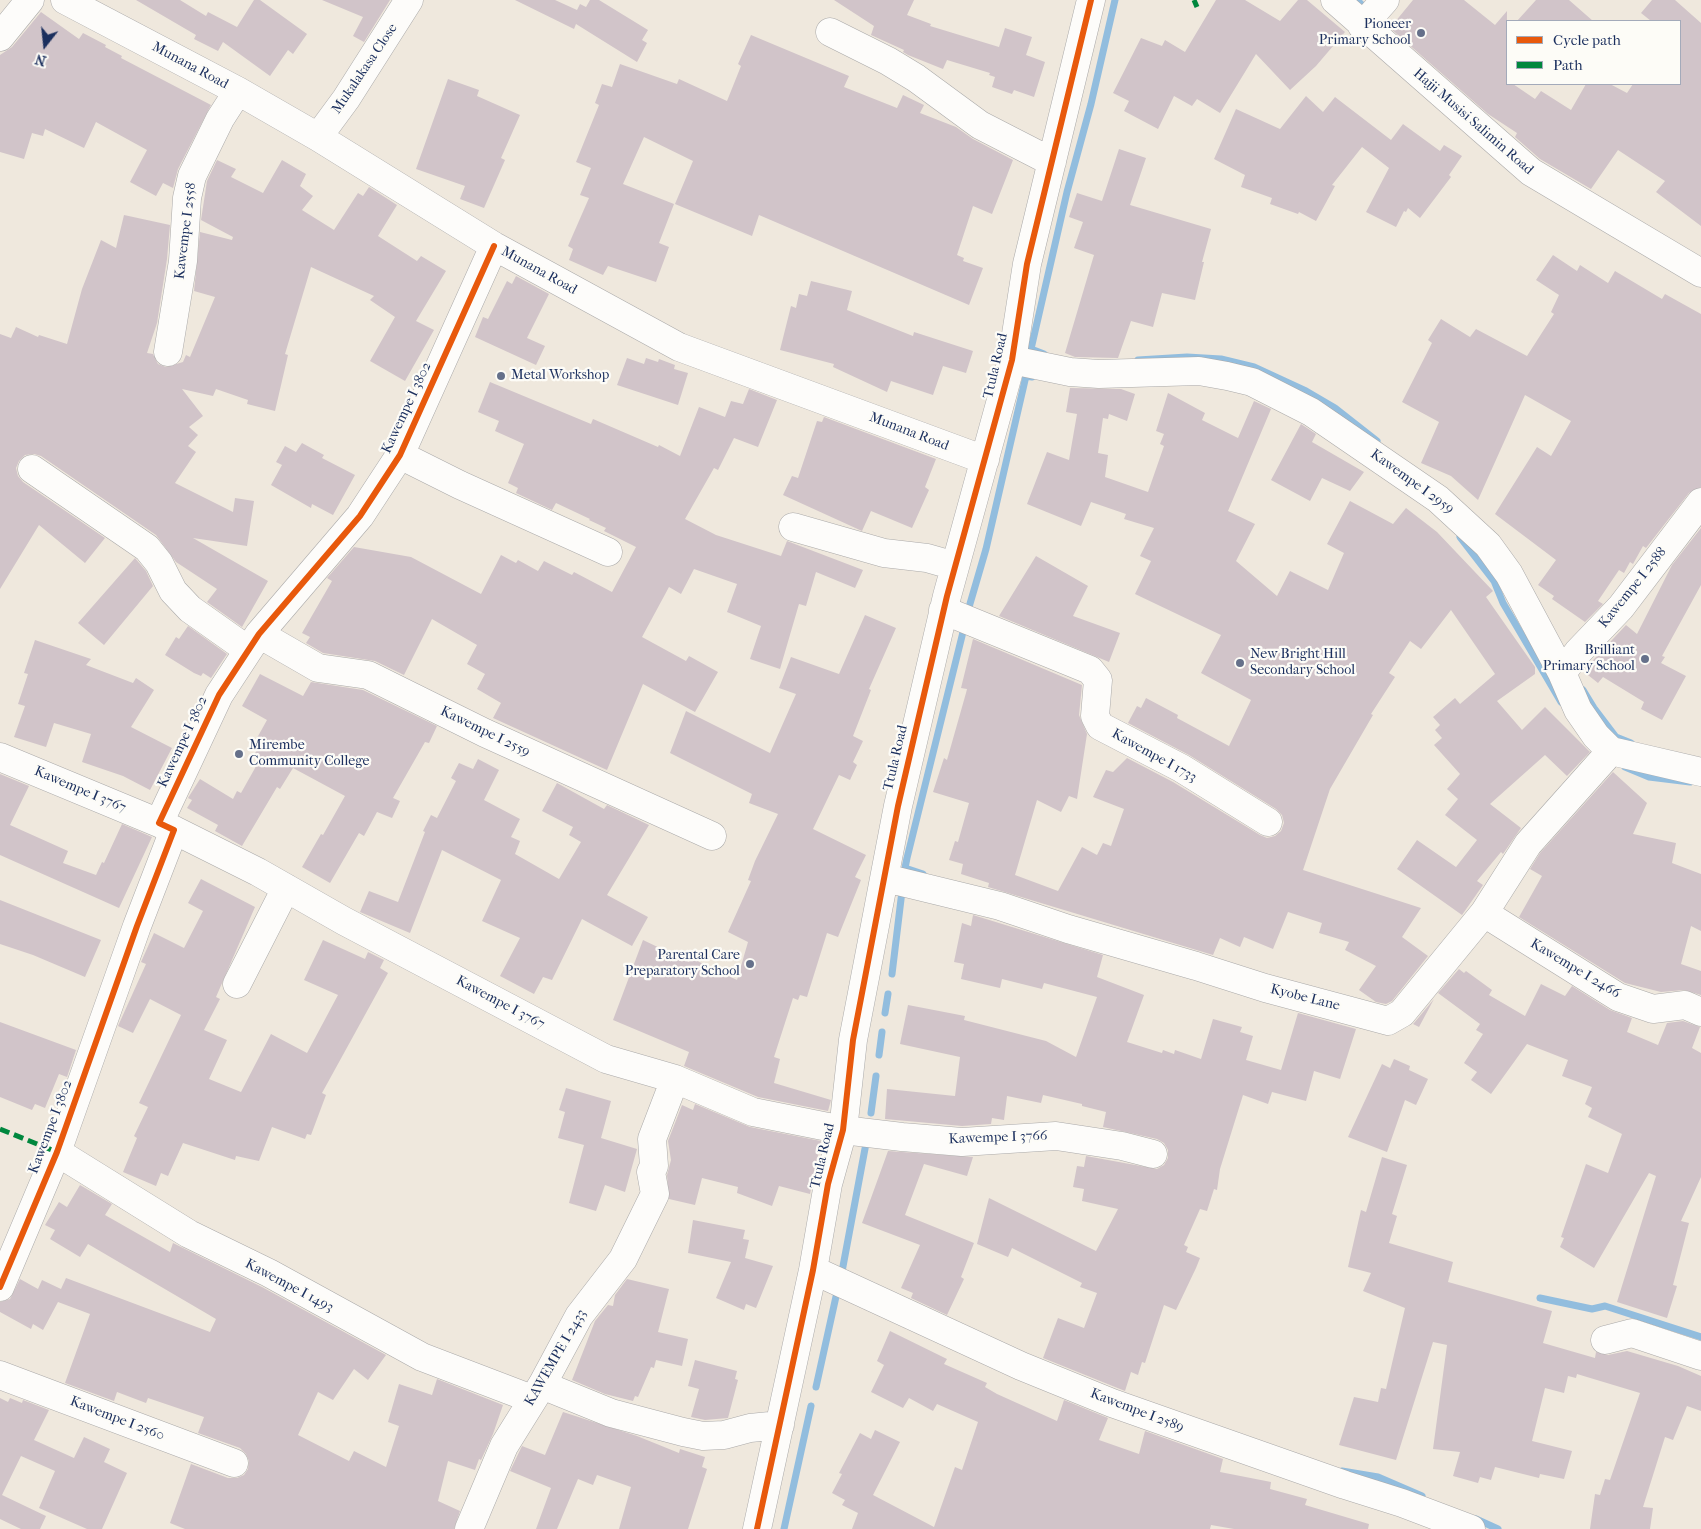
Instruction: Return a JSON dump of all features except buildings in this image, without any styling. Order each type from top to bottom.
[{"type":"street","points":[[0,37],[30,0]]},
{"type":"street","name":"Munana Road","points":[[65,0],[318,137],[494,246],[679,347],[985,460]]},
{"type":"street","name":"Mukalakasa Close","points":[[318,137],[346,100],[409,0]]},
{"type":"street","name":"Ttula Road","points":[[757,1529],[813,1270],[828,1184],[843,1130],[853,1040],[898,806],[955,566],[1012,360],[1027,264],[1091,0]]},
{"type":"street","name":"Hajji Musisi Salimin Road","points":[[1335,0],[1362,26],[1531,172],[1701,272]]},
{"type":"street","points":[[1362,26],[1385,0]]},
{"type":"street","points":[[830,32],[888,61],[916,78],[980,126],[1052,162]]},
{"type":"street","name":"Kawempe I 2558","points":[[168,352],[183,261],[187,198],[192,176],[220,119],[238,92]]},
{"type":"street","name":"Kawempe I 3802","points":[[0,1287],[57,1152],[137,926],[167,826],[218,695],[253,642],[360,516],[400,455],[494,246]]},
{"type":"street","name":"Kawempe I 2959","points":[[1012,360],[1070,372],[1099,374],[1199,371],[1252,382],[1311,412],[1438,499],[1488,545],[1509,574],[1562,673],[1578,710],[1596,736],[1611,751]]},
{"type":"street","points":[[400,455],[460,485],[608,552]]},
{"type":"street","name":"Kawempe I 2559","points":[[32,469],[147,548],[159,563],[173,591],[190,609],[253,642],[318,668],[368,675],[521,749],[712,836]]},
{"type":"street","name":"Kawempe I 2588","points":[[1562,673],[1578,652],[1621,607],[1701,502]]},
{"type":"street","points":[[792,527],[884,553],[927,558],[955,566]]},
{"type":"street","name":"Kawempe I 1733","points":[[944,610],[1090,670],[1098,680],[1095,716],[1100,726],[1182,768],[1268,822]]},
{"type":"street","points":[[1611,751],[1701,772]]},
{"type":"street","name":"Kyobe Lane","points":[[885,878],[1000,906],[1068,929],[1265,988],[1388,1021],[1402,1013],[1484,913],[1528,844],[1611,751]]},
{"type":"street","name":"Kawempe I 3767","points":[[0,757],[167,826],[606,1059],[675,1079],[753,1112],[843,1130]]},
{"type":"street","points":[[237,984],[286,888]]},
{"type":"street","name":"Kawempe I 2466","points":[[1484,913],[1618,997],[1653,1009],[1685,1006],[1701,1012]]},
{"type":"street","name":"KAWEMPE I 2433","points":[[469,1529],[504,1446],[537,1392],[579,1316],[623,1259],[655,1194],[651,1172],[654,1166],[652,1139],[675,1079]]},
{"type":"street","name":"Kawempe I 3766","points":[[843,1130],[962,1142],[1056,1136],[1113,1144],[1153,1154]]},
{"type":"street","name":"Kawempe I 1493","points":[[57,1152],[190,1234],[270,1274],[422,1357],[611,1413],[697,1434],[724,1435],[750,1428],[780,1425]]},
{"type":"street","name":"Kawempe I 2589","points":[[813,1270],[1022,1366],[1112,1403],[1345,1486],[1402,1503],[1471,1529]]},
{"type":"street","points":[[1605,1340],[1632,1333],[1701,1356]]},
{"type":"street","name":"Kawempe I 2560","points":[[0,1375],[234,1463]]},
{"type":"waterway","points":[[1044,354],[1031,349],[1067,192],[1091,104],[1115,0]]},
{"type":"waterway","points":[[1357,0],[1368,11]]},
{"type":"waterway","points":[[1138,360],[1187,357],[1221,359],[1254,367],[1306,391],[1335,408],[1377,441]]},
{"type":"waterway","points":[[967,614],[986,549],[1026,376],[1032,377]]},
{"type":"waterway","points":[[1460,537],[1494,581],[1503,603],[1561,702]]},
{"type":"waterway","points":[[923,874],[905,868],[965,624]]},
{"type":"waterway","points":[[1583,690],[1616,737],[1631,743]]},
{"type":"waterway","points":[[1625,767],[1649,777],[1690,782]]},
{"type":"waterway","points":[[892,974],[902,891]]},
{"type":"waterway","points":[[885,1013],[888,994]]},
{"type":"waterway","points":[[879,1055],[882,1032]]},
{"type":"waterway","points":[[871,1113],[876,1076]]},
{"type":"waterway","points":[[841,1277],[867,1138]]},
{"type":"waterway","points":[[816,1387],[837,1292],[841,1294]]},
{"type":"waterway","points":[[1540,1298],[1592,1309],[1605,1306],[1701,1337]]},
{"type":"waterway","points":[[784,1529],[811,1406]]},
{"type":"waterway","points":[[1342,1471],[1378,1477],[1422,1496]]},
{"type":"waterway","points":[[1476,1519],[1498,1529]]},
{"type":"marked path","points":[[1194,0],[1197,7]]},
{"type":"marked path","points":[[0,1129],[57,1152]]},
{"type":"cycle path","points":[[757,1529],[813,1270],[828,1184],[843,1130],[853,1040],[898,806],[947,596],[1012,360],[1027,264],[1091,0]]},
{"type":"cycle path","points":[[0,1287],[57,1152],[137,926],[174,830],[159,823],[219,695],[259,634],[360,516],[400,455],[494,246]]},
{"type":"place","name":"Pioneer Primary School","points":[[1421,33]]},
{"type":"place","name":"Metal Workshop","points":[[501,376]]},
{"type":"place","name":"Brilliant Primary School","points":[[1645,659]]},
{"type":"place","name":"New Bright Hill Secondary School","points":[[1240,663]]},
{"type":"place","name":"Mirembe Community College","points":[[239,754]]},
{"type":"place","name":"Parental Care Preparatory School","points":[[750,964]]}]
